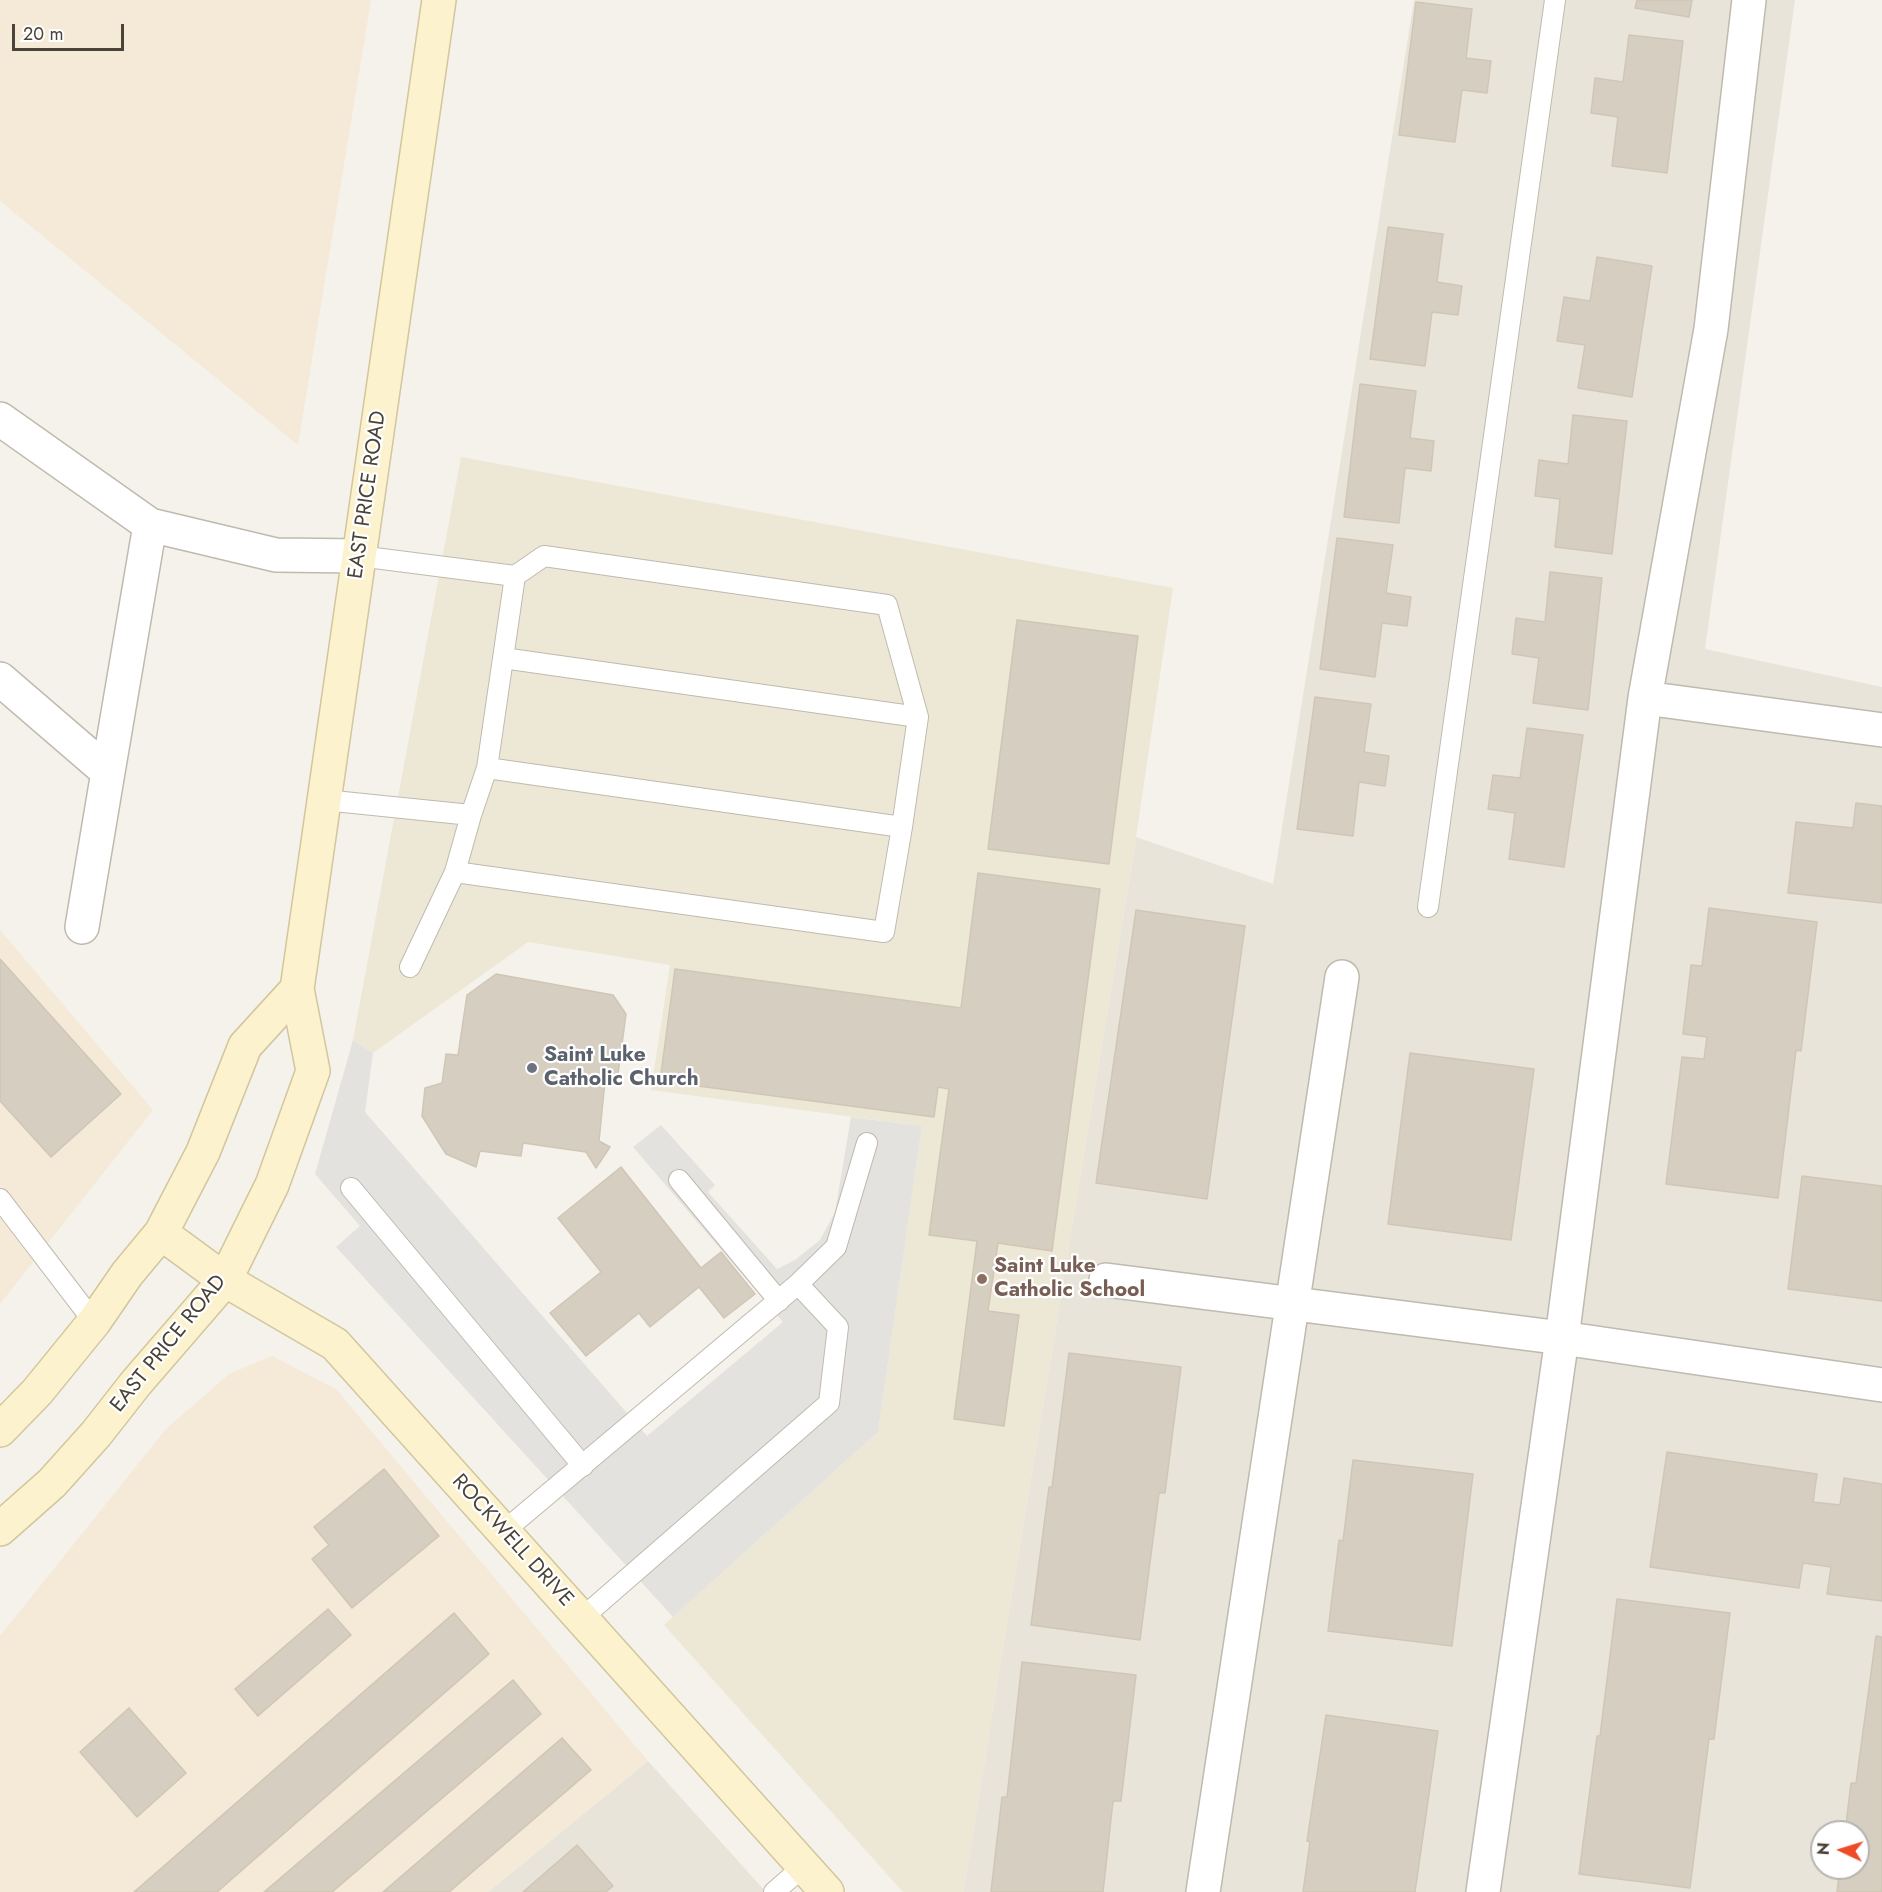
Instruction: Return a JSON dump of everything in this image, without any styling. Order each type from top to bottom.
[{"type":"main road","name":"EAST PRICE ROAD","points":[[0,1529],[60,1475],[225,1280],[272,1185],[313,1071],[297,989],[439,0]]},
{"type":"main road","points":[[0,1430],[37,1392],[94,1322],[127,1274],[161,1233],[203,1152],[245,1046],[297,989]]},
{"type":"main road","name":"ROCKWELL DRIVE","points":[[161,1233],[225,1280],[335,1344],[827,1892]]},
{"type":"street","points":[[1483,1892],[1562,1338],[1645,699],[1711,329],[1749,0]]},
{"type":"street","points":[[0,419],[150,525],[276,555],[359,556]]},
{"type":"street","points":[[82,927],[150,525]]},
{"type":"street","points":[[0,679],[108,772]]},
{"type":"street","points":[[1645,699],[1882,730]]},
{"type":"street","points":[[1203,1892],[1342,977]]},
{"type":"street","points":[[1106,1280],[1562,1338],[1882,1385]]},
{"type":"lane","points":[[1428,907],[1555,0]]},
{"type":"lane","points":[[359,556],[515,576],[544,556],[888,605],[918,717],[884,932],[455,872]]},
{"type":"lane","points":[[410,967],[455,872],[487,768],[515,576]]},
{"type":"lane","points":[[503,658],[918,717]]},
{"type":"lane","points":[[487,768],[902,827]]},
{"type":"lane","points":[[324,800],[471,815]]},
{"type":"lane","points":[[504,1531],[779,1301],[836,1247],[867,1143]]},
{"type":"lane","points":[[679,1180],[779,1301]]},
{"type":"lane","points":[[351,1188],[583,1466]]},
{"type":"lane","points":[[0,1199],[94,1322]]},
{"type":"lane","points":[[582,1618],[829,1403],[838,1327],[798,1284]]},
{"type":"lane","points":[[774,1892],[804,1866]]},
{"type":"shaded area","points":[[0,0],[371,0],[298,445],[0,201]]},
{"type":"shaded area","points":[[1414,0],[1795,0],[1705,649],[1882,687],[1882,1892],[963,1892],[1136,837],[1273,884]]},
{"type":"shaded area","name":"Saint Luke Catholic School","points":[[461,457],[1173,588],[1136,837],[963,1892],[903,1892],[664,1625],[878,1432],[922,1126],[651,1090],[670,965],[528,942],[373,1053],[353,1040]]},
{"type":"shaded area","points":[[0,930],[153,1110],[0,1304]]},
{"type":"shaded area","points":[[353,1040],[373,1053],[365,1112],[647,1436],[783,1322],[633,1147],[661,1125],[715,1185],[708,1192],[777,1269],[795,1260],[820,1240],[835,1212],[851,1117],[922,1126],[878,1432],[673,1617],[336,1247],[360,1226],[315,1174]]},
{"type":"shaded area","points":[[272,1356],[336,1389],[648,1761],[488,1892],[0,1892],[0,1636],[166,1429],[229,1374]]},
{"type":"shaded area","points":[[648,1761],[766,1892],[488,1892]]},
{"type":"building","points":[[1637,0],[1692,0],[1689,17],[1635,8]]},
{"type":"building","points":[[1416,2],[1472,9],[1466,58],[1491,61],[1487,93],[1462,90],[1455,142],[1399,135]]},
{"type":"building","points":[[1629,35],[1683,41],[1667,173],[1612,166],[1618,117],[1591,113],[1595,78],[1623,82]]},
{"type":"building","points":[[1388,227],[1443,234],[1437,282],[1462,286],[1458,315],[1432,312],[1425,366],[1370,359]]},
{"type":"building","points":[[1597,257],[1652,266],[1632,397],[1578,388],[1585,345],[1557,341],[1564,297],[1590,301]]},
{"type":"building","points":[[1360,384],[1416,391],[1410,438],[1434,441],[1431,471],[1405,468],[1399,523],[1344,517]]},
{"type":"building","points":[[1573,415],[1627,421],[1612,554],[1555,547],[1560,499],[1535,496],[1539,460],[1568,464]]},
{"type":"building","points":[[1337,538],[1393,545],[1386,593],[1411,597],[1407,626],[1382,623],[1375,677],[1320,669]]},
{"type":"building","points":[[1550,572],[1602,578],[1588,710],[1533,703],[1539,658],[1512,654],[1516,618],[1545,622]]},
{"type":"building","points":[[1017,620],[1138,636],[1109,864],[988,849]]},
{"type":"building","points":[[1315,697],[1371,704],[1364,752],[1389,756],[1385,786],[1359,782],[1353,836],[1297,829]]},
{"type":"building","points":[[1527,728],[1583,735],[1564,867],[1509,859],[1515,813],[1488,809],[1493,775],[1520,778]]},
{"type":"building","points":[[1856,803],[1882,806],[1882,903],[1788,893],[1796,822],[1853,828]]},
{"type":"building","points":[[978,873],[1100,889],[1052,1251],[998,1243],[988,1311],[1019,1315],[1004,1426],[954,1419],[977,1241],[929,1235],[949,1089],[938,1087],[934,1117],[660,1081],[675,969],[961,1008]]},
{"type":"building","points":[[1709,908],[1817,922],[1801,1051],[1796,1050],[1778,1198],[1666,1184],[1682,1057],[1704,1059],[1707,1037],[1683,1034],[1691,965],[1702,966]]},
{"type":"building","points":[[1136,910],[1245,926],[1207,1199],[1096,1183]]},
{"type":"building","points":[[0,959],[121,1094],[51,1157],[0,1101]]},
{"type":"building","name":"Saint Luke Catholic Church","points":[[496,974],[613,995],[626,1014],[617,1082],[605,1081],[599,1141],[610,1147],[596,1168],[586,1152],[523,1143],[521,1156],[480,1151],[476,1167],[446,1154],[422,1116],[425,1088],[442,1083],[446,1054],[458,1055],[467,995]]},
{"type":"building","points":[[1410,1053],[1534,1069],[1511,1240],[1388,1224]]},
{"type":"building","points":[[621,1167],[701,1268],[721,1252],[755,1294],[724,1318],[699,1287],[650,1327],[639,1313],[586,1356],[550,1313],[601,1272],[558,1218]]},
{"type":"building","points":[[1802,1176],[1882,1186],[1882,1301],[1788,1289]]},
{"type":"building","points":[[1069,1353],[1181,1367],[1165,1493],[1159,1493],[1140,1640],[1031,1625]]},
{"type":"building","points":[[1667,1452],[1817,1474],[1813,1502],[1840,1505],[1844,1478],[1882,1484],[1882,1601],[1827,1594],[1831,1567],[1803,1563],[1799,1588],[1650,1567]]},
{"type":"building","points":[[1353,1460],[1473,1474],[1452,1646],[1328,1631],[1339,1540],[1343,1541]]},
{"type":"building","points":[[384,1469],[439,1536],[352,1608],[312,1559],[329,1545],[314,1527]]},
{"type":"building","points":[[1617,1599],[1730,1613],[1714,1739],[1709,1739],[1690,1888],[1579,1874],[1597,1736],[1600,1736]]},
{"type":"building","points":[[328,1609],[351,1635],[258,1716],[235,1689]]},
{"type":"building","points":[[454,1613],[489,1654],[217,1892],[134,1892]]},
{"type":"building","points":[[1876,1636],[1882,1637],[1882,1892],[1837,1892],[1838,1880],[1870,1880],[1870,1820],[1846,1820],[1851,1783],[1856,1783]]},
{"type":"building","points":[[1022,1662],[1136,1675],[1121,1801],[1113,1801],[1103,1892],[991,1892],[1002,1797],[1007,1797]]},
{"type":"building","points":[[513,1680],[541,1714],[332,1892],[264,1892]]},
{"type":"building","points":[[129,1708],[186,1773],[137,1817],[80,1752]]},
{"type":"building","points":[[1326,1715],[1438,1731],[1415,1892],[1303,1892],[1310,1842],[1307,1841]]},
{"type":"building","points":[[562,1738],[591,1770],[449,1892],[383,1892]]},
{"type":"building","points":[[577,1845],[613,1886],[606,1892],[523,1892]]},
{"type":"place","name":"Saint Luke Catholic Church","points":[[532,1068]]},
{"type":"place","name":"Saint Luke Catholic School","points":[[982,1279]]}]
